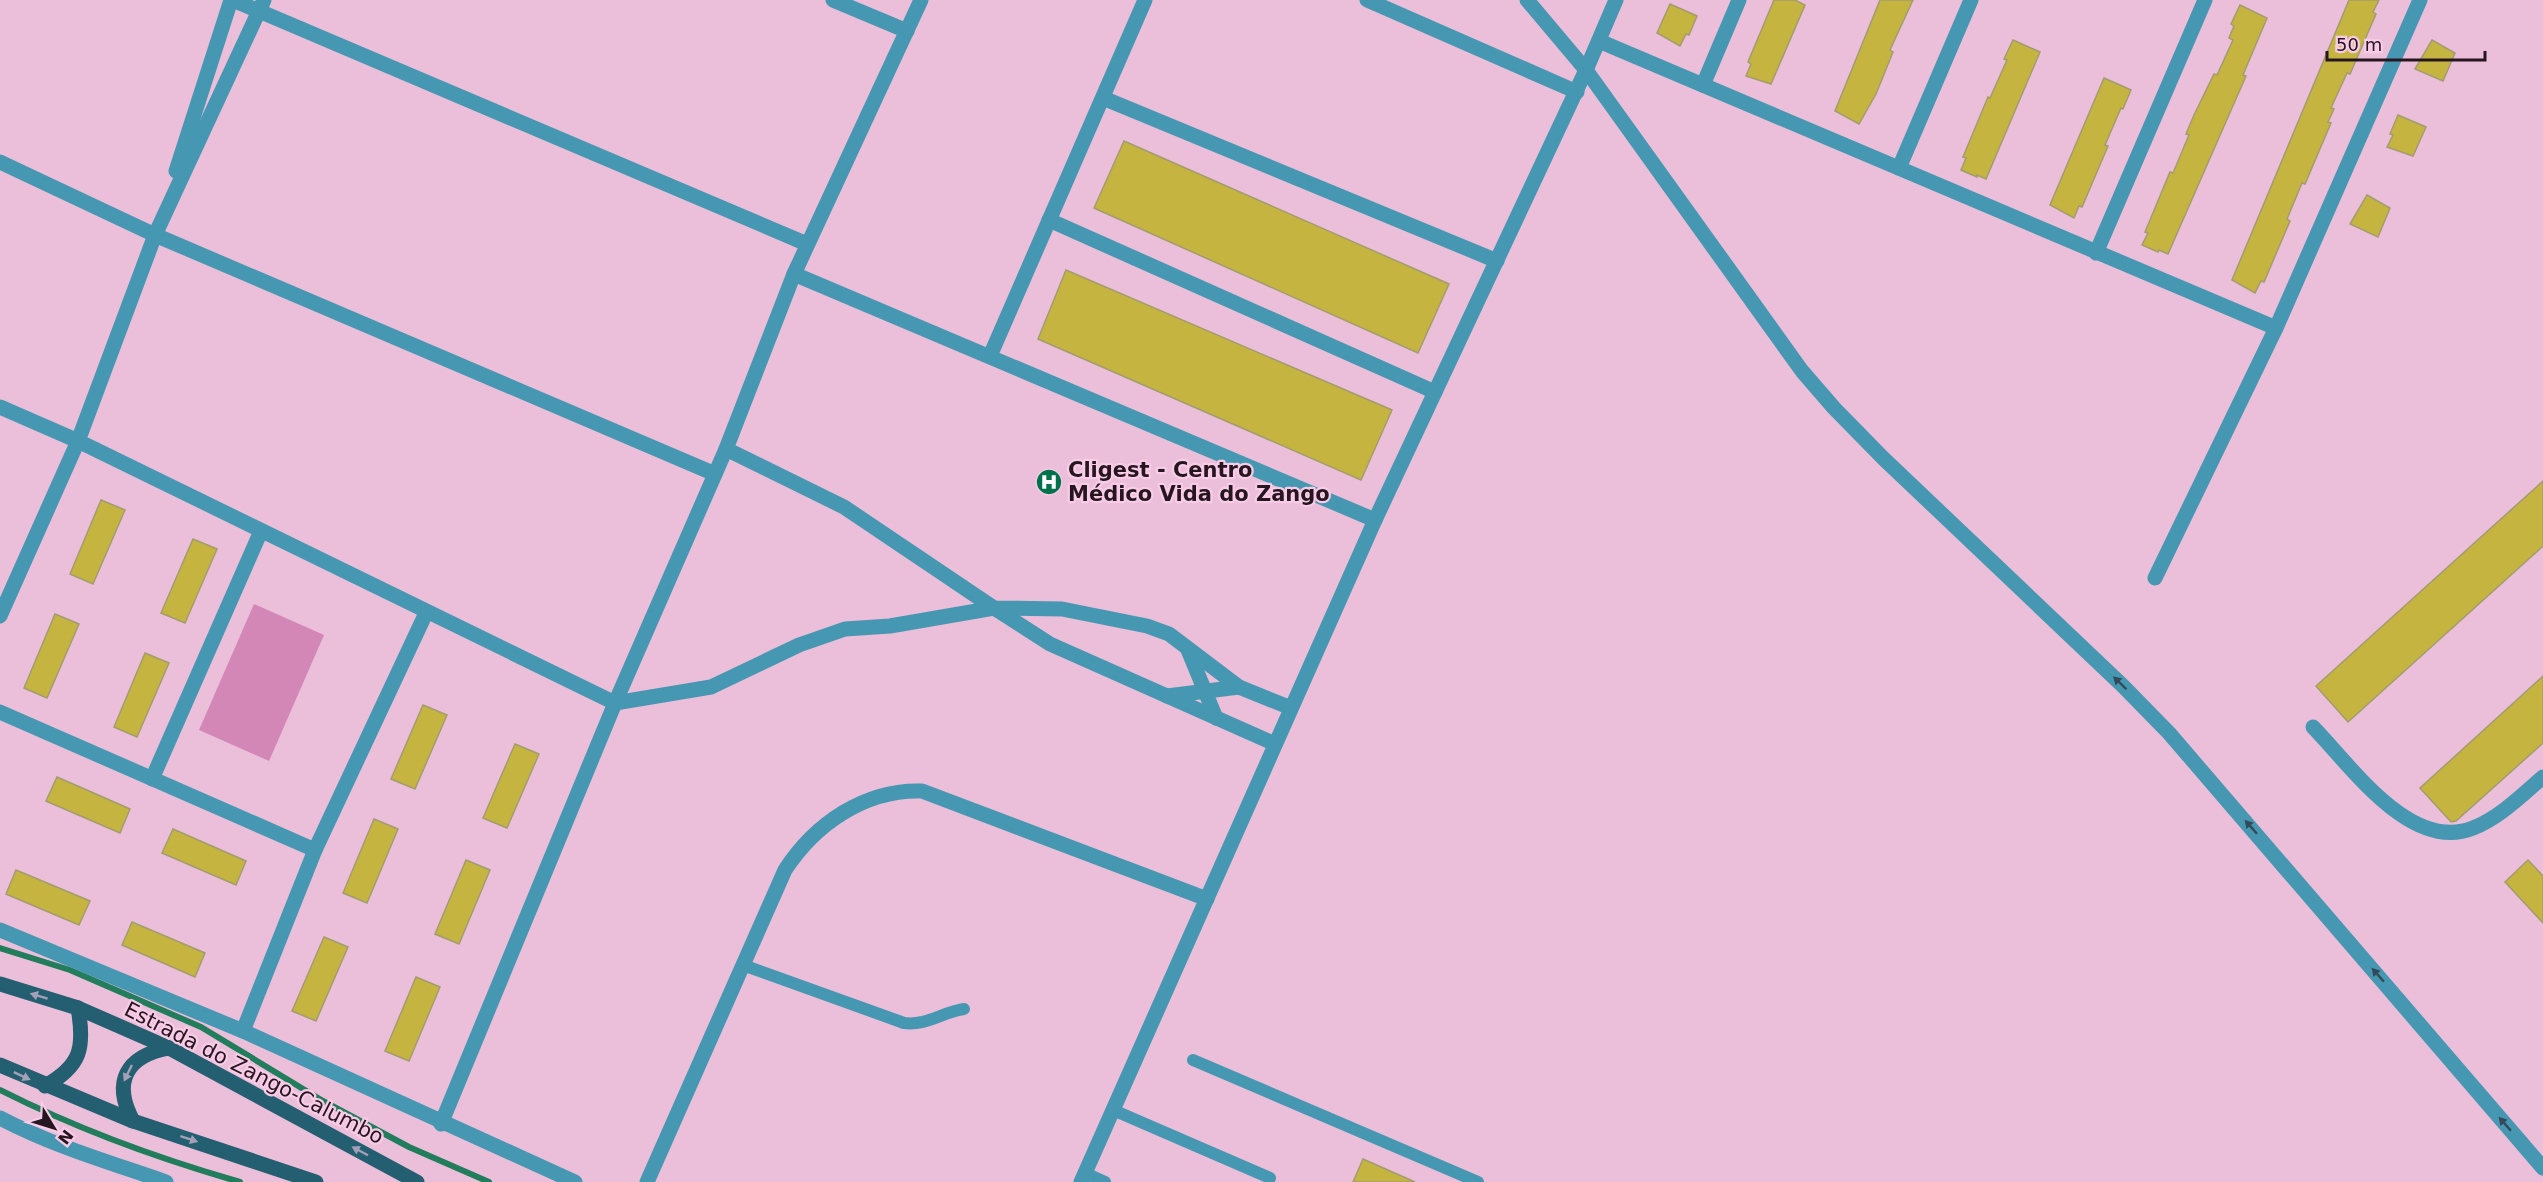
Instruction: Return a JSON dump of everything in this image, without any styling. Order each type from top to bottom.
[{"type":"main road","name":"Estrada do Zango-Calumbo","points":[[0,984],[78,1008],[169,1048],[417,1182]]},
{"type":"main road","points":[[45,1086],[64,1075],[77,1057],[83,1037],[78,1008]]},
{"type":"main road","points":[[133,1121],[125,1107],[123,1091],[125,1074],[136,1061],[149,1052],[169,1048]]},
{"type":"main road","points":[[0,1065],[45,1086],[133,1121],[316,1182]]},
{"type":"street","points":[[0,616],[78,441],[155,235],[232,0],[262,5],[807,244]]},
{"type":"street","points":[[833,0],[907,31]]},
{"type":"street","points":[[441,1124],[615,703],[726,449],[794,274],[921,0]]},
{"type":"street","points":[[990,356],[1144,0]]},
{"type":"street","points":[[1367,0],[1577,92]]},
{"type":"street","points":[[1527,0],[1586,70],[1808,378],[1883,458],[2123,686],[2169,733],[2543,1168]]},
{"type":"street","points":[[1083,1178],[1375,520],[1577,92],[1616,0]]},
{"type":"street","points":[[1703,85],[1739,0]]},
{"type":"street","points":[[1899,168],[1971,0]]},
{"type":"street","points":[[2096,253],[2205,0]]},
{"type":"street","points":[[2156,578],[2276,328],[2420,0]]},
{"type":"street","points":[[155,235],[262,5]]},
{"type":"street","points":[[1599,40],[2276,328]]},
{"type":"street","points":[[1103,98],[1497,261]]},
{"type":"street","points":[[1,163],[155,235],[715,474]]},
{"type":"street","points":[[1049,220],[1435,392]]},
{"type":"street","points":[[794,274],[1375,520]]},
{"type":"street","points":[[0,407],[78,441],[426,613],[615,703],[711,687],[799,645],[844,629],[890,626],[994,608],[1062,609],[1147,626],[1169,633],[1239,687],[1291,708]]},
{"type":"street","points":[[726,449],[844,507],[1050,644],[1275,744]]},
{"type":"street","points":[[152,779],[261,531]]},
{"type":"street","points":[[243,1031],[315,850],[426,613]]},
{"type":"street","points":[[1186,648],[1216,718]]},
{"type":"street","points":[[1166,696],[1239,687]]},
{"type":"street","points":[[0,712],[315,850]]},
{"type":"street","points":[[2313,728],[2404,819],[2434,831],[2454,833],[2474,828],[2501,811],[2543,777]]},
{"type":"street","points":[[647,1182],[785,870],[797,852],[844,812],[874,796],[900,790],[922,791],[1207,899]]},
{"type":"street","points":[[0,930],[243,1031],[441,1124],[575,1182]]},
{"type":"street","points":[[0,1118],[30,1134],[90,1158],[166,1182]]},
{"type":"lane","points":[[743,965],[904,1023],[916,1025],[951,1011],[964,1009]]},
{"type":"lane","points":[[1193,1060],[1478,1182]]},
{"type":"lane","points":[[1113,1110],[1270,1178]]},
{"type":"lane","points":[[1083,1178],[1105,1182]]},
{"type":"shaded area","points":[[254,604],[324,635],[269,761],[199,730]]},
{"type":"building","points":[[1774,0],[1795,0],[1805,5],[1771,84],[1746,76],[1751,64],[1748,62]]},
{"type":"building","points":[[1880,0],[1913,0],[1890,50],[1893,52],[1876,94],[1859,124],[1835,111]]},
{"type":"building","points":[[2349,0],[2379,0],[2373,12],[2376,14],[2350,74],[2347,73],[2331,108],[2334,109],[2328,122],[2331,123],[2305,184],[2302,183],[2287,219],[2290,221],[2264,282],[2261,281],[2255,293],[2232,280]]},
{"type":"building","points":[[1670,4],[1697,16],[1689,35],[1686,34],[1680,46],[1657,33]]},
{"type":"building","points":[[2240,5],[2267,18],[2243,75],[2246,76],[2168,254],[2159,250],[2158,252],[2142,245],[2148,233],[2145,232],[2170,172],[2173,173],[2189,135],[2186,134],[2194,115],[2214,74],[2217,75],[2233,40],[2229,38],[2234,26],[2231,24]]},
{"type":"building","points":[[2013,40],[2040,52],[1986,179],[1977,175],[1977,177],[1961,170],[1966,158],[1963,157],[1988,97],[1990,98],[2007,60],[2004,59]]},
{"type":"building","points":[[2432,40],[2455,53],[2443,81],[2415,69]]},
{"type":"building","points":[[2104,78],[2131,90],[2105,145],[2108,146],[2082,207],[2079,206],[2074,218],[2050,205]]},
{"type":"building","points":[[2398,115],[2426,127],[2413,156],[2387,147]]},
{"type":"building","points":[[1124,141],[1449,284],[1418,353],[1094,208]]},
{"type":"building","points":[[2367,195],[2390,208],[2378,237],[2350,224]]},
{"type":"building","points":[[1066,270],[1392,410],[1361,480],[1038,339]]},
{"type":"building","points":[[2543,481],[2543,546],[2348,722],[2316,686]]},
{"type":"building","points":[[101,500],[125,510],[93,584],[70,574]]},
{"type":"building","points":[[193,539],[217,549],[185,623],[161,613]]},
{"type":"building","points":[[55,614],[79,624],[47,698],[24,688]]},
{"type":"building","points":[[145,653],[169,663],[137,737],[114,727]]},
{"type":"building","points":[[2543,676],[2543,743],[2456,821],[2451,822],[2420,788]]},
{"type":"building","points":[[423,705],[447,715],[415,789],[391,779]]},
{"type":"building","points":[[515,744],[539,754],[507,828],[483,818]]},
{"type":"building","points":[[57,777],[130,809],[120,833],[46,801]]},
{"type":"building","points":[[374,819],[398,829],[367,903],[343,893]]},
{"type":"building","points":[[173,829],[246,861],[236,885],[162,853]]},
{"type":"building","points":[[466,860],[490,870],[459,944],[435,934]]},
{"type":"building","points":[[2528,860],[2543,876],[2543,923],[2505,882]]},
{"type":"building","points":[[16,870],[90,901],[79,925],[6,894]]},
{"type":"building","points":[[132,922],[205,953],[195,977],[122,945]]},
{"type":"building","points":[[324,937],[348,947],[316,1021],[292,1011]]},
{"type":"building","points":[[416,977],[440,987],[409,1061],[385,1051]]},
{"type":"building","points":[[1363,1159],[1415,1182],[1353,1182]]},
{"type":"waterway","points":[[0,948],[70,970],[201,1027],[323,1101],[409,1147],[489,1182]]},
{"type":"waterway","points":[[0,1090],[117,1142],[240,1182]]},
{"type":"place","name":"Cligest - Centro Médico Vida do Zango","points":[[1049,482]]}]
